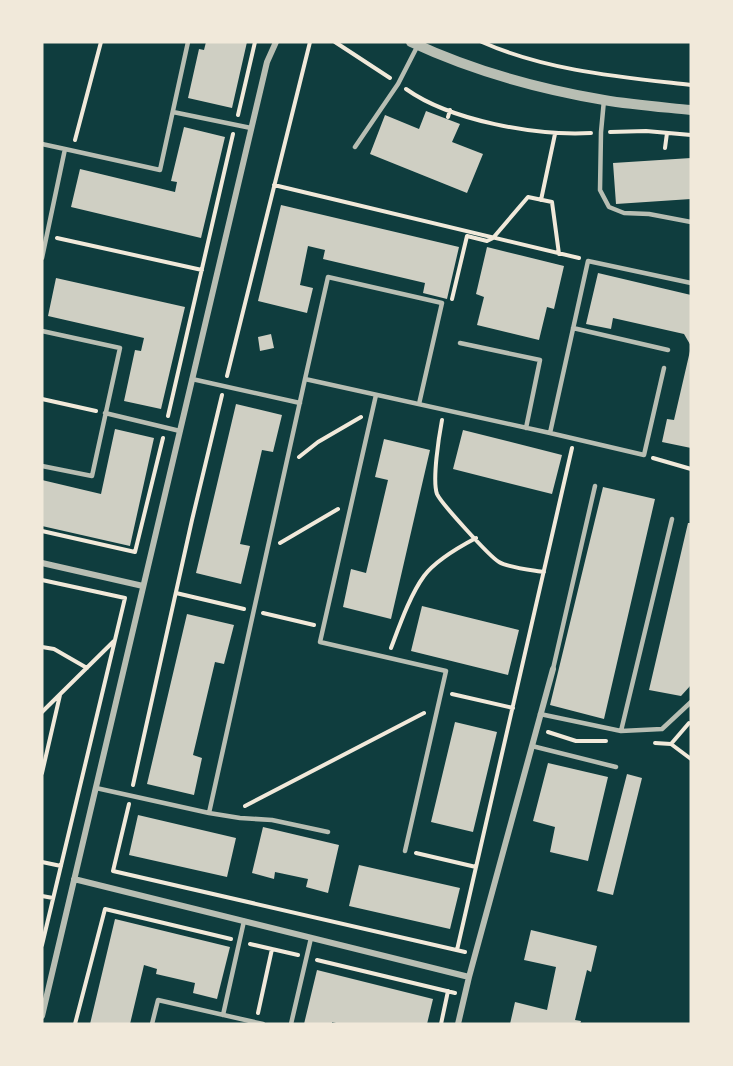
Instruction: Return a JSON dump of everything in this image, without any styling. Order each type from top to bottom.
[{"type":"street","points":[[42,1016],[251,128],[267,62],[276,42]]},
{"type":"street","points":[[415,44],[518,81],[604,100],[691,110]]},
{"type":"street","points":[[42,563],[143,586]]},
{"type":"street","points":[[458,1024],[553,669]]},
{"type":"street","points":[[74,879],[469,977]]},
{"type":"lane","points":[[42,144],[160,170],[188,42]]},
{"type":"lane","points":[[355,147],[398,84],[415,44]]},
{"type":"lane","points":[[604,100],[600,190],[609,207],[624,213],[649,214],[691,222]]},
{"type":"lane","points":[[173,112],[251,128]]},
{"type":"lane","points":[[42,258],[65,149]]},
{"type":"lane","points":[[550,433],[588,261],[691,283]]},
{"type":"lane","points":[[209,813],[328,277],[441,303],[419,404]]},
{"type":"lane","points":[[573,328],[668,350]]},
{"type":"lane","points":[[42,331],[120,348],[92,477],[42,466]]},
{"type":"lane","points":[[460,343],[540,360],[526,428]]},
{"type":"lane","points":[[305,379],[644,455],[664,368]]},
{"type":"lane","points":[[192,379],[300,403]]},
{"type":"lane","points":[[376,395],[320,642],[446,671],[405,851]]},
{"type":"lane","points":[[105,413],[180,431]]},
{"type":"lane","points":[[553,669],[595,486]]},
{"type":"lane","points":[[621,731],[672,519]]},
{"type":"lane","points":[[540,714],[621,731],[662,729],[691,702]]},
{"type":"lane","points":[[532,746],[616,768]]},
{"type":"lane","points":[[96,788],[209,813],[272,820],[328,832]]},
{"type":"lane","points":[[223,1015],[244,921]]},
{"type":"lane","points":[[291,1024],[311,938]]},
{"type":"lane","points":[[152,1024],[158,1000],[263,1024]]},
{"type":"path","points":[[72,151],[101,42]]},
{"type":"path","points":[[42,531],[135,552],[255,42]]},
{"type":"path","points":[[310,42],[224,386],[113,872],[475,954]]},
{"type":"path","points":[[335,42],[355,53],[419,99],[488,123],[555,134],[646,131],[691,135]]},
{"type":"path","points":[[482,42],[519,57],[616,76],[691,85]]},
{"type":"path","points":[[448,117],[450,110]]},
{"type":"path","points":[[666,148],[667,133]]},
{"type":"path","points":[[541,200],[555,134]]},
{"type":"path","points":[[274,185],[588,261]]},
{"type":"path","points":[[441,303],[451,305],[467,236],[487,241],[493,238],[528,197],[552,202],[559,254]]},
{"type":"path","points":[[47,236],[202,270]]},
{"type":"path","points":[[42,399],[105,413]]},
{"type":"path","points":[[285,470],[318,442],[373,409]]},
{"type":"path","points":[[444,410],[435,482],[437,494],[454,518],[499,562],[544,573]]},
{"type":"path","points":[[644,455],[691,469]]},
{"type":"path","points":[[458,950],[568,464]]},
{"type":"path","points":[[267,552],[352,501]]},
{"type":"path","points":[[388,658],[402,618],[424,576],[456,548],[476,538]]},
{"type":"path","points":[[42,580],[125,598],[42,945]]},
{"type":"path","points":[[176,593],[297,621]]},
{"type":"path","points":[[42,712],[114,640]]},
{"type":"path","points":[[42,647],[54,649],[87,668]]},
{"type":"path","points":[[442,691],[513,708]]},
{"type":"path","points":[[42,773],[60,694]]},
{"type":"path","points":[[225,816],[438,705]]},
{"type":"path","points":[[671,744],[691,720]]},
{"type":"path","points":[[405,851],[476,867]]},
{"type":"path","points":[[42,862],[61,866]]},
{"type":"path","points":[[42,896],[53,898]]},
{"type":"path","points":[[75,1024],[105,909],[465,995]]},
{"type":"path","points":[[256,1022],[272,949]]},
{"type":"path","points":[[441,1024],[448,991]]},
{"type":"building","points":[[206,42],[247,42],[232,108],[188,98],[199,49],[204,50]]},
{"type":"building","points":[[426,111],[460,124],[452,142],[483,154],[467,193],[370,154],[385,115],[419,129]]},
{"type":"building","points":[[184,127],[225,137],[201,238],[71,207],[80,169],[175,192],[177,182],[171,181]]},
{"type":"building","points":[[691,158],[691,199],[616,204],[613,163]]},
{"type":"building","points":[[281,205],[459,247],[447,299],[423,293],[425,283],[323,259],[325,250],[308,246],[300,285],[313,288],[307,313],[258,301]]},
{"type":"building","points":[[487,247],[564,266],[554,309],[547,307],[539,340],[477,325],[484,297],[476,294]]},
{"type":"building","points":[[598,273],[691,295],[691,346],[684,334],[613,318],[611,329],[586,324]]},
{"type":"building","points":[[56,278],[185,307],[161,409],[124,401],[135,350],[141,351],[144,338],[48,316]]},
{"type":"building","points":[[271,334],[274,348],[260,351],[258,337]]},
{"type":"building","points":[[690,351],[691,448],[662,442],[667,419],[674,420]]},
{"type":"building","points":[[236,404],[282,415],[273,452],[262,450],[240,544],[250,546],[241,584],[196,573]]},
{"type":"building","points":[[115,429],[154,438],[130,546],[42,526],[42,480],[101,494]]},
{"type":"building","points":[[463,430],[562,455],[552,494],[453,469]]},
{"type":"building","points":[[384,439],[430,450],[391,619],[343,607],[351,569],[366,573],[388,480],[375,477]]},
{"type":"building","points":[[603,487],[655,499],[604,719],[550,705]]},
{"type":"building","points":[[688,523],[691,523],[691,685],[681,696],[649,690]]},
{"type":"building","points":[[422,606],[519,630],[508,675],[411,651]]},
{"type":"building","points":[[187,614],[234,625],[224,664],[215,662],[193,755],[202,758],[194,795],[147,784]]},
{"type":"building","points":[[455,722],[497,732],[473,832],[431,822]]},
{"type":"building","points":[[548,763],[608,777],[588,861],[550,852],[555,827],[533,821]]},
{"type":"building","points":[[627,774],[642,778],[613,895],[597,891]]},
{"type":"building","points":[[138,815],[236,838],[227,877],[129,855]]},
{"type":"building","points":[[263,827],[339,845],[328,893],[306,887],[308,879],[275,872],[274,879],[252,873]]},
{"type":"building","points":[[359,865],[460,888],[450,929],[349,906]]},
{"type":"building","points":[[115,919],[230,947],[217,999],[193,993],[195,983],[156,974],[157,969],[144,965],[130,1024],[90,1024]]},
{"type":"building","points":[[531,930],[597,946],[591,972],[587,970],[575,1020],[581,1021],[580,1024],[510,1024],[515,1002],[547,1010],[556,967],[524,960]]},
{"type":"building","points":[[317,970],[433,999],[427,1024],[340,1024],[332,1022],[332,1024],[304,1024]]}]
